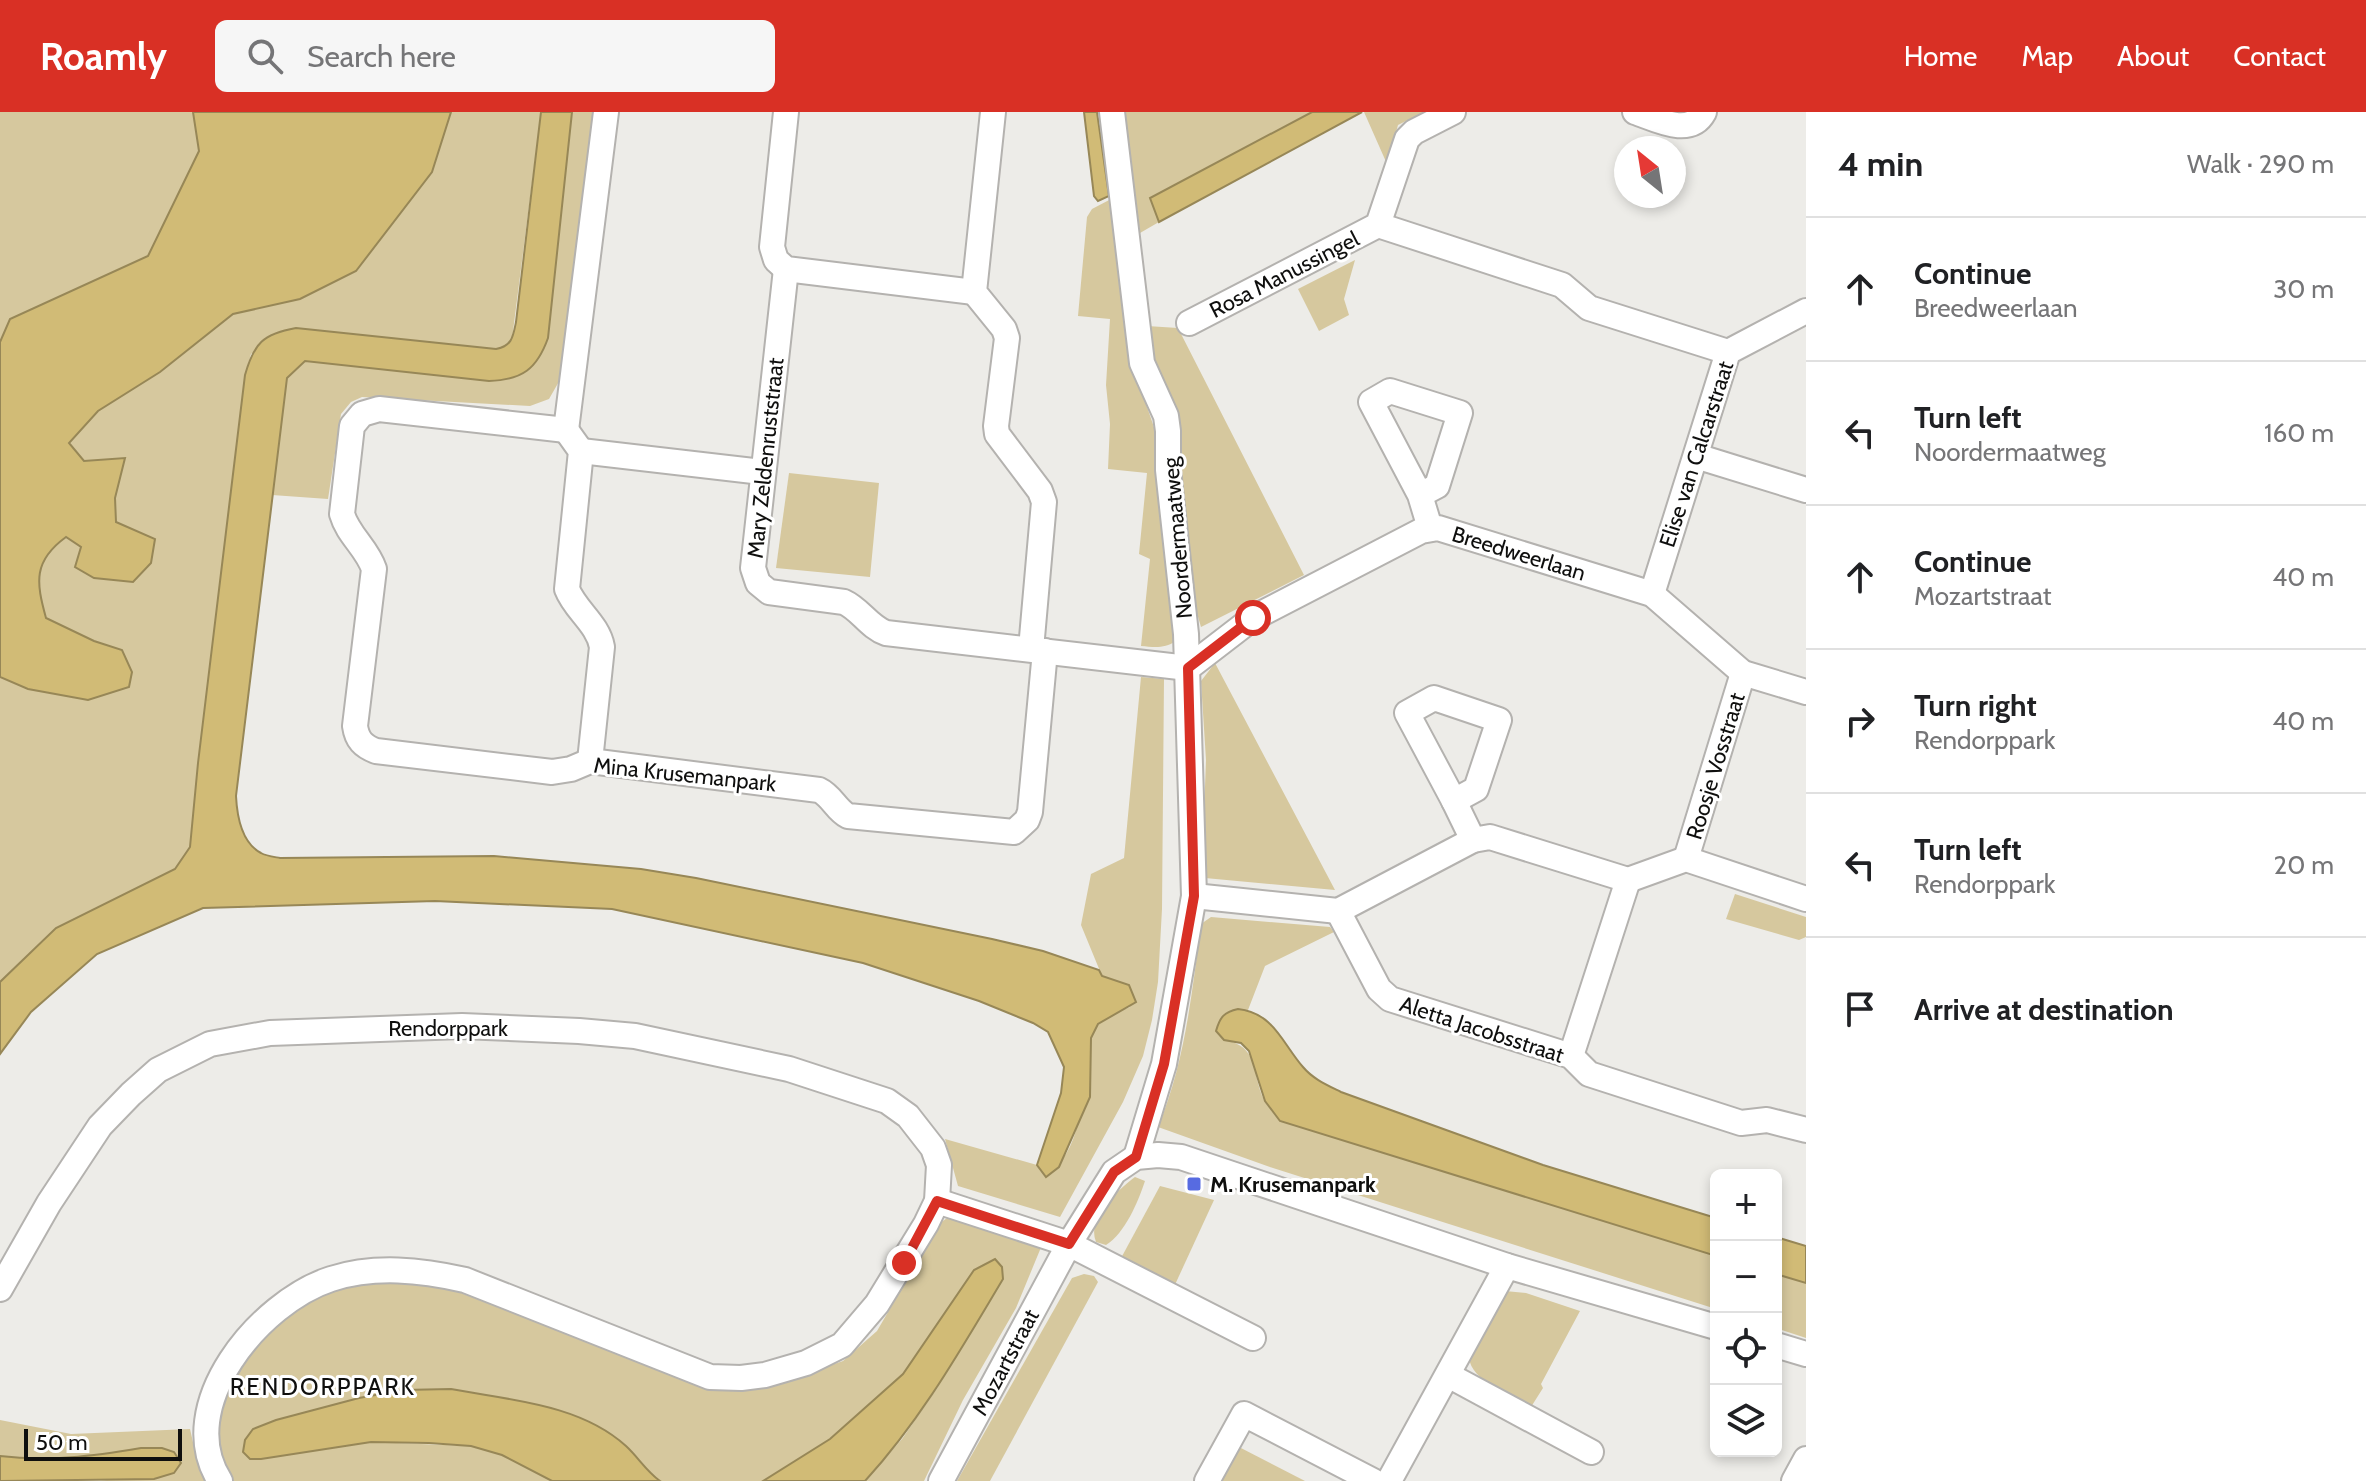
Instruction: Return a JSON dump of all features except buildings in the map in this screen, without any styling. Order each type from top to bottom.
[{"type":"street","points":[[590,761],[602,647],[600,636],[571,599],[567,589],[581,451],[566,430],[606,112]]},
{"type":"street","name":"Mary Zeldenruststraat","points":[[786,112],[772,247],[776,260],[786,269],[753,568],[758,583],[769,592],[844,602],[886,633],[1188,668]]},
{"type":"street","points":[[786,269],[974,292],[993,112]]},
{"type":"street","name":"Noordermaatweg","points":[[1112,112],[1142,363],[1166,416],[1168,431],[1168,470],[1188,668],[1194,896],[1164,1064],[1136,1157]]},
{"type":"street","name":"Rosa Manussingel","points":[[1189,323],[1378,225],[1407,139],[1414,132],[1453,112]]},
{"type":"street","points":[[1635,112],[1681,126],[1698,120],[1704,112]]},
{"type":"street","points":[[1378,225],[1562,285],[1589,308],[1728,352]]},
{"type":"street","name":"Mina Krusemanpark","points":[[566,430],[379,409],[362,414],[352,426],[342,514],[346,527],[371,560],[374,569],[355,726],[362,744],[376,751],[552,772],[571,769],[590,761],[819,790],[827,794],[841,813],[848,816],[1014,832],[1027,820],[1030,812],[1044,502],[1040,491],[997,434],[1007,338],[1004,329],[974,292]]},
{"type":"street","name":"Elise van Calcarstraat","points":[[1652,594],[1728,352],[1806,311]]},
{"type":"street","points":[[581,451],[762,472]]},
{"type":"street","points":[[1696,456],[1806,490]]},
{"type":"street","points":[[1420,495],[1430,528]]},
{"type":"street","name":"Breedweerlaan","points":[[1188,668],[1253,618],[1430,528],[1438,528],[1652,594],[1743,673],[1806,692]]},
{"type":"street","name":"Roosje Vosstraat","points":[[1686,859],[1743,673]]},
{"type":"street","points":[[1454,801],[1473,840]]},
{"type":"street","points":[[1194,896],[1338,911],[1473,840],[1490,837],[1628,880],[1571,1056]]},
{"type":"street","name":"Roosje Vosstraat","points":[[1628,880],[1686,859],[1806,899]]},
{"type":"street","name":"Aletta Jacobsstraat","points":[[1338,911],[1379,989],[1390,999],[1571,1056],[1589,1074],[1741,1123],[1776,1121],[1806,1130]]},
{"type":"street","name":"Rendorppark","points":[[0,1289],[49,1203],[100,1126],[131,1094],[158,1070],[210,1044],[270,1033],[462,1026],[635,1036],[789,1069],[887,1101],[908,1116],[933,1148],[939,1165],[937,1201],[904,1263],[877,1304],[842,1345],[806,1363],[765,1375],[710,1377],[465,1280],[430,1272],[373,1270],[329,1280],[288,1302],[251,1332],[223,1373],[208,1406],[206,1441],[220,1481]]},
{"type":"street","points":[[1136,1157],[1181,1157],[1507,1266],[1710,1325]]},
{"type":"street","name":"Mozartstraat","points":[[941,1481],[1069,1244],[1114,1172],[1136,1157]]},
{"type":"street","points":[[937,1201],[1069,1244],[1253,1338]]},
{"type":"street","points":[[1389,1481],[1507,1266]]},
{"type":"street","points":[[1782,1347],[1806,1354]]},
{"type":"street","points":[[1448,1375],[1591,1452]]},
{"type":"street","points":[[1207,1481],[1244,1414],[1373,1481]]},
{"type":"street","points":[[1794,1481],[1806,1459]]},
{"type":"shaded area","points":[[0,112],[193,112],[199,151],[148,256],[10,319],[0,342]]},
{"type":"shaded area","points":[[193,112],[451,112],[432,172],[356,271],[300,299],[233,314],[160,372],[98,411],[69,443],[84,461],[125,458],[115,498],[116,522],[155,539],[151,563],[133,582],[94,578],[75,567],[81,547],[66,537],[55,546],[40,573],[40,594],[46,618],[94,641],[122,650],[132,672],[129,687],[88,700],[28,689],[0,677],[0,342],[10,319],[148,256],[199,151]]},
{"type":"shaded area","points":[[451,112],[541,112],[512,339],[505,347],[496,349],[296,328],[251,354],[245,375],[190,847],[175,869],[56,928],[0,982],[0,677],[28,689],[88,700],[129,687],[122,650],[94,641],[46,618],[40,594],[40,573],[48,555],[66,537],[82,547],[75,567],[94,578],[133,582],[155,539],[116,522],[115,498],[124,459],[84,461],[69,443],[98,411],[160,372],[233,314],[300,299],[432,172]]},
{"type":"shaded area","points":[[541,112],[572,112],[548,338],[533,365],[511,378],[489,381],[305,361],[287,378],[236,796],[245,836],[261,853],[280,858],[494,856],[641,869],[992,939],[1043,951],[1099,970],[1102,976],[1129,985],[1136,1002],[1098,1024],[1091,1038],[1090,1097],[1059,1167],[1046,1177],[1037,1165],[1061,1093],[1064,1067],[1048,1032],[979,1001],[863,963],[612,909],[435,901],[203,908],[97,954],[31,1012],[0,1054],[0,982],[56,928],[175,869],[190,847],[245,375],[256,348],[275,333],[296,328],[496,349],[509,343],[516,322]]},
{"type":"shaded area","points":[[572,112],[596,112],[561,378],[549,399],[530,406],[362,397],[351,402],[341,414],[328,499],[272,495],[287,378],[305,361],[489,381],[548,338]]},
{"type":"shaded area","points":[[1084,112],[1097,112],[1109,196],[1098,201],[1094,196]]},
{"type":"shaded area","points":[[1125,112],[1312,112],[1151,198],[1159,222],[1140,233]]},
{"type":"shaded area","points":[[1312,112],[1362,112],[1159,222],[1150,198]]},
{"type":"shaded area","points":[[1364,112],[1424,112],[1398,125],[1387,164]]},
{"type":"shaded area","points":[[1113,198],[1135,372],[1157,436],[1160,519],[1176,617],[1176,641],[1159,647],[1141,646],[1150,559],[1139,554],[1147,473],[1108,469],[1110,424],[1106,385],[1110,319],[1078,316],[1087,217],[1092,209]]},
{"type":"shaded area","points":[[1355,260],[1344,299],[1349,315],[1319,331],[1298,289]]},
{"type":"shaded area","points":[[1147,326],[1178,328],[1304,575],[1201,627],[1192,596],[1182,515],[1182,468],[1176,423],[1149,355]]},
{"type":"shaded area","points":[[789,473],[879,483],[870,577],[776,568]]},
{"type":"shaded area","points":[[1215,663],[1335,890],[1205,878],[1202,867],[1206,760],[1201,681]]},
{"type":"shaded area","points":[[1141,677],[1164,679],[1162,909],[1158,982],[1143,1056],[1123,1102],[1060,1217],[958,1186],[945,1139],[1037,1165],[1046,1177],[1066,1153],[1078,1124],[1094,1029],[1112,1014],[1130,1007],[1129,985],[1102,976],[1081,925],[1091,874],[1124,858]]},
{"type":"shaded area","points":[[1735,894],[1806,917],[1806,937],[1799,940],[1726,919]]},
{"type":"shaded area","points":[[1211,917],[1330,927],[1334,932],[1265,966],[1248,1010],[1238,1009],[1224,1040],[1236,1043],[1249,1055],[1264,1100],[1280,1121],[1710,1254],[1710,1307],[1273,1168],[1158,1127],[1181,1052],[1201,924]]},
{"type":"shaded area","points":[[1238,1009],[1260,1016],[1276,1030],[1307,1071],[1341,1092],[1543,1165],[1710,1216],[1710,1254],[1280,1121],[1265,1101],[1249,1051],[1241,1043],[1224,1040],[1216,1031],[1223,1016]]},
{"type":"shaded area","points":[[1135,1177],[1145,1181],[1125,1225],[1106,1245],[1096,1242],[1095,1223],[1099,1214]]},
{"type":"shaded area","points":[[1160,1186],[1214,1200],[1173,1289],[1120,1260]]},
{"type":"shaded area","points":[[950,1216],[1042,1245],[1016,1308],[963,1400],[924,1481],[865,1481],[902,1439],[938,1387],[974,1270],[903,1374],[830,1439],[763,1481],[660,1481],[646,1471],[626,1446],[403,1390],[276,1420],[253,1429],[245,1440],[328,1447],[371,1442],[471,1446],[502,1455],[552,1481],[230,1481],[223,1471],[216,1433],[233,1365],[297,1306],[357,1281],[438,1284],[685,1380],[810,1372],[843,1361],[877,1331],[940,1223]]},
{"type":"shaded area","points":[[1782,1239],[1806,1246],[1806,1283],[1782,1276]]},
{"type":"shaded area","points":[[995,1259],[1002,1267],[1003,1279],[922,1409],[865,1481],[763,1481],[830,1439],[903,1374],[974,1270]]},
{"type":"shaded area","points":[[1084,1274],[1094,1276],[1098,1282],[990,1481],[957,1481],[1072,1278]]},
{"type":"shaded area","points":[[1782,1276],[1806,1283],[1806,1338],[1782,1330]]},
{"type":"shaded area","points":[[1505,1291],[1526,1293],[1580,1311],[1531,1407],[1485,1381],[1472,1367],[1469,1358]]},
{"type":"shaded area","points":[[451,1389],[543,1406],[587,1421],[626,1446],[660,1481],[552,1481],[502,1455],[471,1446],[429,1443],[371,1442],[261,1459],[250,1459],[243,1452],[245,1440],[253,1429],[276,1420],[403,1390]]},
{"type":"shaded area","points":[[0,1420],[71,1434],[190,1429],[197,1460],[206,1481],[100,1481],[114,1479],[92,1456],[47,1460],[0,1456]]},
{"type":"shaded area","points":[[1239,1447],[1305,1481],[1220,1481]]},
{"type":"shaded area","points":[[162,1448],[174,1452],[181,1463],[174,1473],[154,1479],[0,1481],[0,1456],[71,1457]]},
{"type":"place","name":"M. Krusemanpark","points":[[1194,1184]]},
{"type":"district","name":"RENDORPPARK","points":[[323,1387]]},
{"type":"route","points":[[904,1263],[937,1201],[1069,1244],[1114,1172],[1136,1157],[1164,1064],[1194,896],[1188,668],[1253,618]]}]
